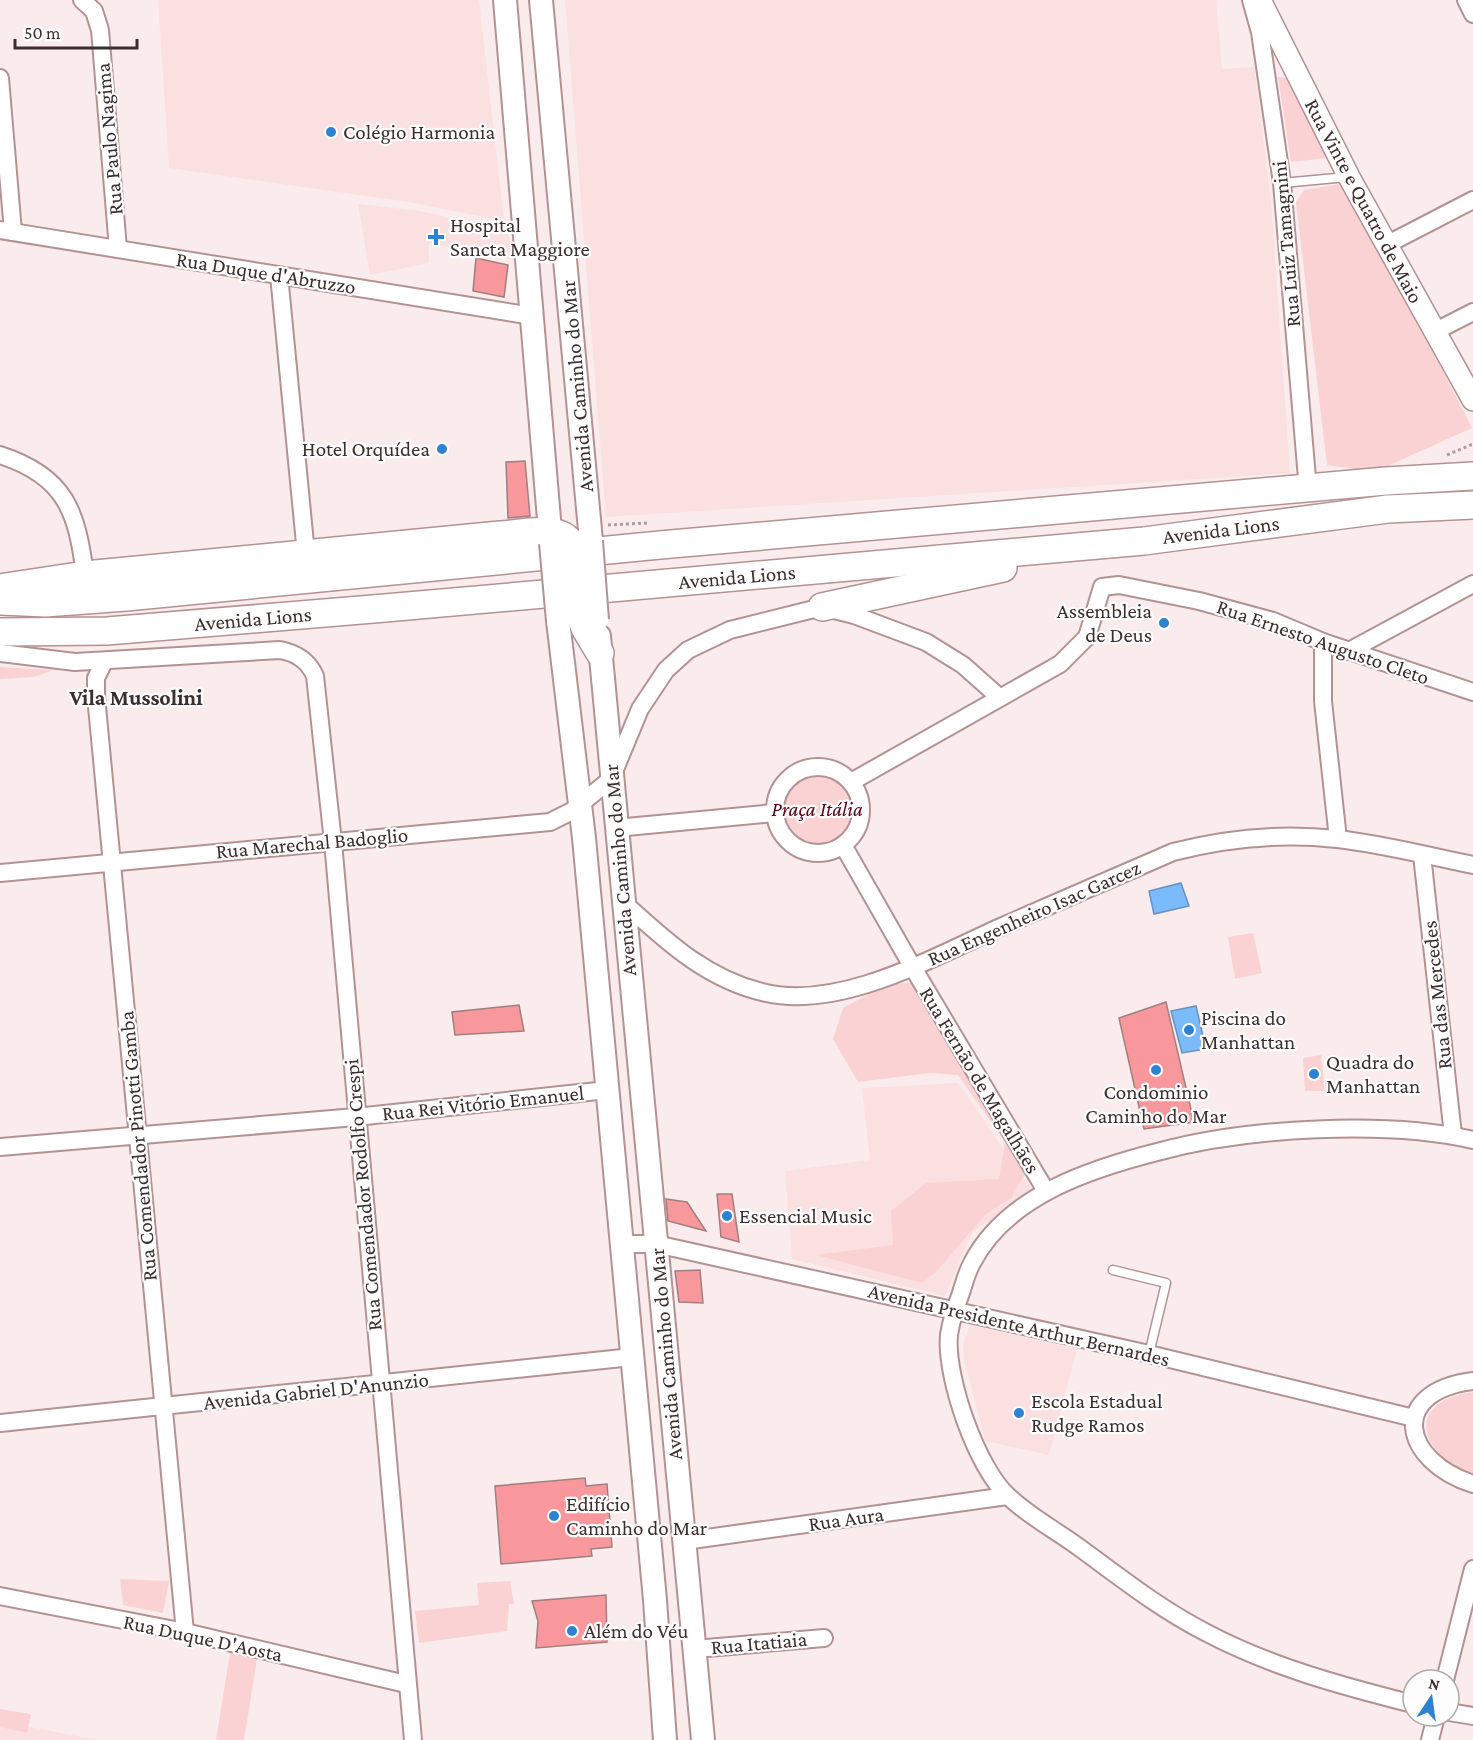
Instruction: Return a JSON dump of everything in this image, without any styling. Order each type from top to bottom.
[{"type":"highway","name":"Avenida Lions","points":[[0,601],[45,603],[126,597],[660,545],[1308,490],[1386,481],[1473,476]]},
{"type":"highway","name":"Avenida Lions","points":[[0,632],[43,633],[154,627],[1144,540],[1388,509],[1473,505]]},
{"type":"highway","points":[[0,588],[85,575],[306,554],[566,540],[578,618],[600,653]]},
{"type":"highway","points":[[822,607],[1144,540]]},
{"type":"main road","name":"Avenida Caminho do Mar","points":[[505,0],[532,316],[566,540]]},
{"type":"main road","name":"Avenida Caminho do Mar","points":[[541,0],[566,540]]},
{"type":"main road","name":"Avenida Caminho do Mar","points":[[578,618],[580,805],[622,1244],[665,1740]]},
{"type":"main road","name":"Avenida Caminho do Mar","points":[[600,653],[703,1740]]},
{"type":"street","name":"Rua Paulo Nagima","points":[[82,0],[94,11],[100,30],[118,249]]},
{"type":"street","name":"Rua Luiz Tamagnini","points":[[1251,0],[1260,32],[1282,183],[1308,490]]},
{"type":"street","name":"Rua Vinte e Quatro de Maio","points":[[1260,0],[1349,177],[1473,400]]},
{"type":"street","points":[[1466,0],[1473,14]]},
{"type":"street","points":[[0,78],[7,231]]},
{"type":"street","points":[[1386,245],[1473,201]]},
{"type":"street","name":"Rua Duque d'Abruzzo","points":[[7,231],[532,316]]},
{"type":"street","points":[[279,275],[306,554]]},
{"type":"street","points":[[1434,332],[1473,312]]},
{"type":"street","points":[[0,455],[31,469],[64,497],[79,532],[85,575]]},
{"type":"street","points":[[1349,651],[1473,584]]},
{"type":"street","name":"Rua Ernesto Augusto Cleto","points":[[999,697],[1050,670],[1076,651],[1090,628],[1102,587],[1119,585],[1198,601],[1273,621],[1323,642],[1473,692]]},
{"type":"street","points":[[611,779],[640,709],[676,659],[716,635],[822,607],[882,624],[926,642],[963,665],[999,697],[852,782]]},
{"type":"street","points":[[1323,642],[1324,712],[1338,839]]},
{"type":"street","name":"Rua Comendador Rodolfo Crespi","points":[[104,662],[250,650],[280,650],[298,656],[306,662],[315,676],[333,842],[406,1684],[413,1740]]},
{"type":"street","points":[[0,653],[43,660],[104,662]]},
{"type":"street","name":"Rua Comendador Pinotti Gamba","points":[[104,662],[96,678],[96,696],[185,1632]]},
{"type":"street","points":[[815,766],[841,773],[852,782],[859,795],[861,808],[854,835],[843,845],[832,851],[819,853],[800,849],[784,837],[774,813],[775,799],[781,786],[790,776],[801,769],[815,766]]},
{"type":"street","name":"Rua Marechal Badoglio","points":[[0,873],[111,861],[539,824],[560,818],[580,805],[611,779]]},
{"type":"street","points":[[616,828],[774,813]]},
{"type":"street","name":"Rua Engenheiro Isac Garcez","points":[[623,902],[683,955],[728,981],[765,993],[789,996],[835,993],[912,966],[1173,852],[1210,842],[1247,838],[1338,839],[1473,865]]},
{"type":"street","name":"Rua Fernão de Magalhães","points":[[843,845],[1046,1191]]},
{"type":"street","name":"Rua das Mercedes","points":[[1422,855],[1453,1135]]},
{"type":"street","name":"Rua Rei Vitório Emanuel","points":[[0,1148],[357,1117],[607,1090]]},
{"type":"street","points":[[1401,1701],[1303,1674],[1246,1652],[1204,1632],[1143,1595],[1007,1496],[981,1455],[954,1385],[949,1335],[972,1263],[991,1236],[1046,1191],[1091,1171],[1130,1159],[1238,1136],[1367,1131],[1453,1135],[1473,1140]]},
{"type":"street","name":"Avenida Presidente Arthur Bernardes","points":[[622,1244],[656,1244],[1149,1354],[1414,1418]]},
{"type":"street","name":"Avenida Gabriel D'Anunzio","points":[[0,1424],[632,1357]]},
{"type":"street","points":[[1473,1381],[1451,1386],[1428,1398],[1414,1418],[1418,1446],[1427,1457],[1441,1469],[1473,1484]]},
{"type":"street","name":"Rua Aura","points":[[685,1541],[1007,1496]]},
{"type":"street","points":[[1448,1668],[1473,1569]]},
{"type":"street","name":"Rua Duque D'Aosta","points":[[0,1596],[185,1632],[406,1684]]},
{"type":"street","name":"Rua Itatiaia","points":[[694,1649],[824,1638]]},
{"type":"lane","points":[[1282,183],[1349,177]]},
{"type":"lane","points":[[1113,1269],[1166,1283],[1149,1354]]},
{"type":"shaded area","name":"Colégio Harmonia","points":[[158,0],[479,0],[504,221],[409,202],[169,168]]},
{"type":"shaded area","points":[[565,0],[1216,0],[1222,69],[1254,67],[1271,200],[1290,473],[606,517]]},
{"type":"shaded area","name":"Hospital Sancta Maggiore","points":[[358,204],[421,211],[508,231],[514,260],[429,243],[429,263],[370,275]]},
{"type":"shaded area","points":[[958,1083],[1035,1194],[973,1231],[945,1296],[792,1259],[785,1171],[870,1160],[862,1088]]},
{"type":"shaded area","name":"Escola Estadual Rudge Ramos","points":[[970,1325],[1077,1349],[1049,1455],[985,1441],[964,1358],[963,1344]]},
{"type":"shaded area","points":[[0,1721],[97,1740],[0,1740]]},
{"type":"green space","points":[[1278,77],[1293,79],[1335,157],[1291,162]]},
{"type":"green space","points":[[1346,183],[1472,428],[1374,472],[1327,465],[1296,202],[1304,190]]},
{"type":"green space","points":[[0,667],[53,670],[34,677],[0,679]]},
{"type":"green space","name":"Praça Itália","points":[[817,772],[831,775],[843,783],[851,795],[854,809],[851,823],[843,835],[831,843],[817,846],[803,843],[791,835],[783,823],[780,809],[783,795],[791,783],[803,775]]},
{"type":"green space","points":[[1253,933],[1262,973],[1235,979],[1228,937]]},
{"type":"green space","points":[[930,982],[1036,1156],[1011,1198],[986,1214],[936,1272],[922,1283],[816,1255],[893,1245],[891,1211],[926,1183],[999,1179],[1005,1142],[958,1075],[930,1073],[858,1082],[833,1039],[843,1008],[887,984]]},
{"type":"green space","name":"Quadra do Manhattan","points":[[1321,1055],[1325,1091],[1305,1091],[1303,1058]]},
{"type":"green space","points":[[1473,1392],[1473,1475],[1455,1466],[1441,1455],[1431,1443],[1426,1430],[1428,1417],[1436,1406],[1450,1398]]},
{"type":"green space","points":[[120,1579],[169,1581],[163,1613],[123,1605]]},
{"type":"green space","points":[[510,1581],[514,1604],[509,1604],[507,1631],[419,1643],[415,1611],[479,1605],[477,1583]]},
{"type":"green space","points":[[230,1653],[257,1659],[244,1740],[216,1740]]},
{"type":"green space","points":[[0,1709],[31,1714],[27,1733],[0,1727]]},
{"type":"water","points":[[1181,883],[1189,906],[1154,914],[1149,891]]},
{"type":"water","name":"Piscina do Manhattan","points":[[1196,1006],[1206,1049],[1182,1053],[1171,1011]]},
{"type":"building","points":[[476,258],[508,265],[504,297],[473,291]]},
{"type":"building","points":[[525,461],[530,516],[508,518],[506,462]]},
{"type":"building","name":"Condominio Caminho do Mar","points":[[1166,1002],[1194,1122],[1144,1129],[1119,1018]]},
{"type":"building","points":[[519,1005],[524,1031],[455,1035],[452,1012]]},
{"type":"building","name":"Essencial Music","points":[[717,1194],[732,1194],[739,1242],[721,1237]]},
{"type":"building","points":[[666,1199],[687,1202],[706,1231],[668,1221]]},
{"type":"building","points":[[700,1270],[703,1303],[679,1302],[675,1271]]},
{"type":"building","name":"Edifício Caminho do Mar","points":[[585,1478],[586,1486],[607,1484],[612,1547],[591,1549],[592,1556],[501,1564],[495,1486]]},
{"type":"building","name":"Além do Véu","points":[[606,1595],[607,1642],[536,1648],[538,1621],[532,1601]]},
{"type":"place","name":"Colégio Harmonia","points":[[331,132]]},
{"type":"place","name":"Hospital Sancta Maggiore","points":[[436,237]]},
{"type":"place","name":"Hotel Orquídea","points":[[442,449]]},
{"type":"place","name":"Assembleia de Deus","points":[[1164,623]]},
{"type":"place","name":"Piscina do Manhattan","points":[[1189,1030]]},
{"type":"place","name":"Condominio Caminho do Mar","points":[[1156,1070]]},
{"type":"place","name":"Quadra do Manhattan","points":[[1314,1074]]},
{"type":"place","name":"Essencial Music","points":[[727,1216]]},
{"type":"place","name":"Escola Estadual Rudge Ramos","points":[[1019,1413]]},
{"type":"place","name":"Edifício Caminho do Mar","points":[[554,1516]]},
{"type":"place","name":"Além do Véu","points":[[572,1631]]},
{"type":"district","name":"Vila Mussolini","points":[[136,697]]}]
